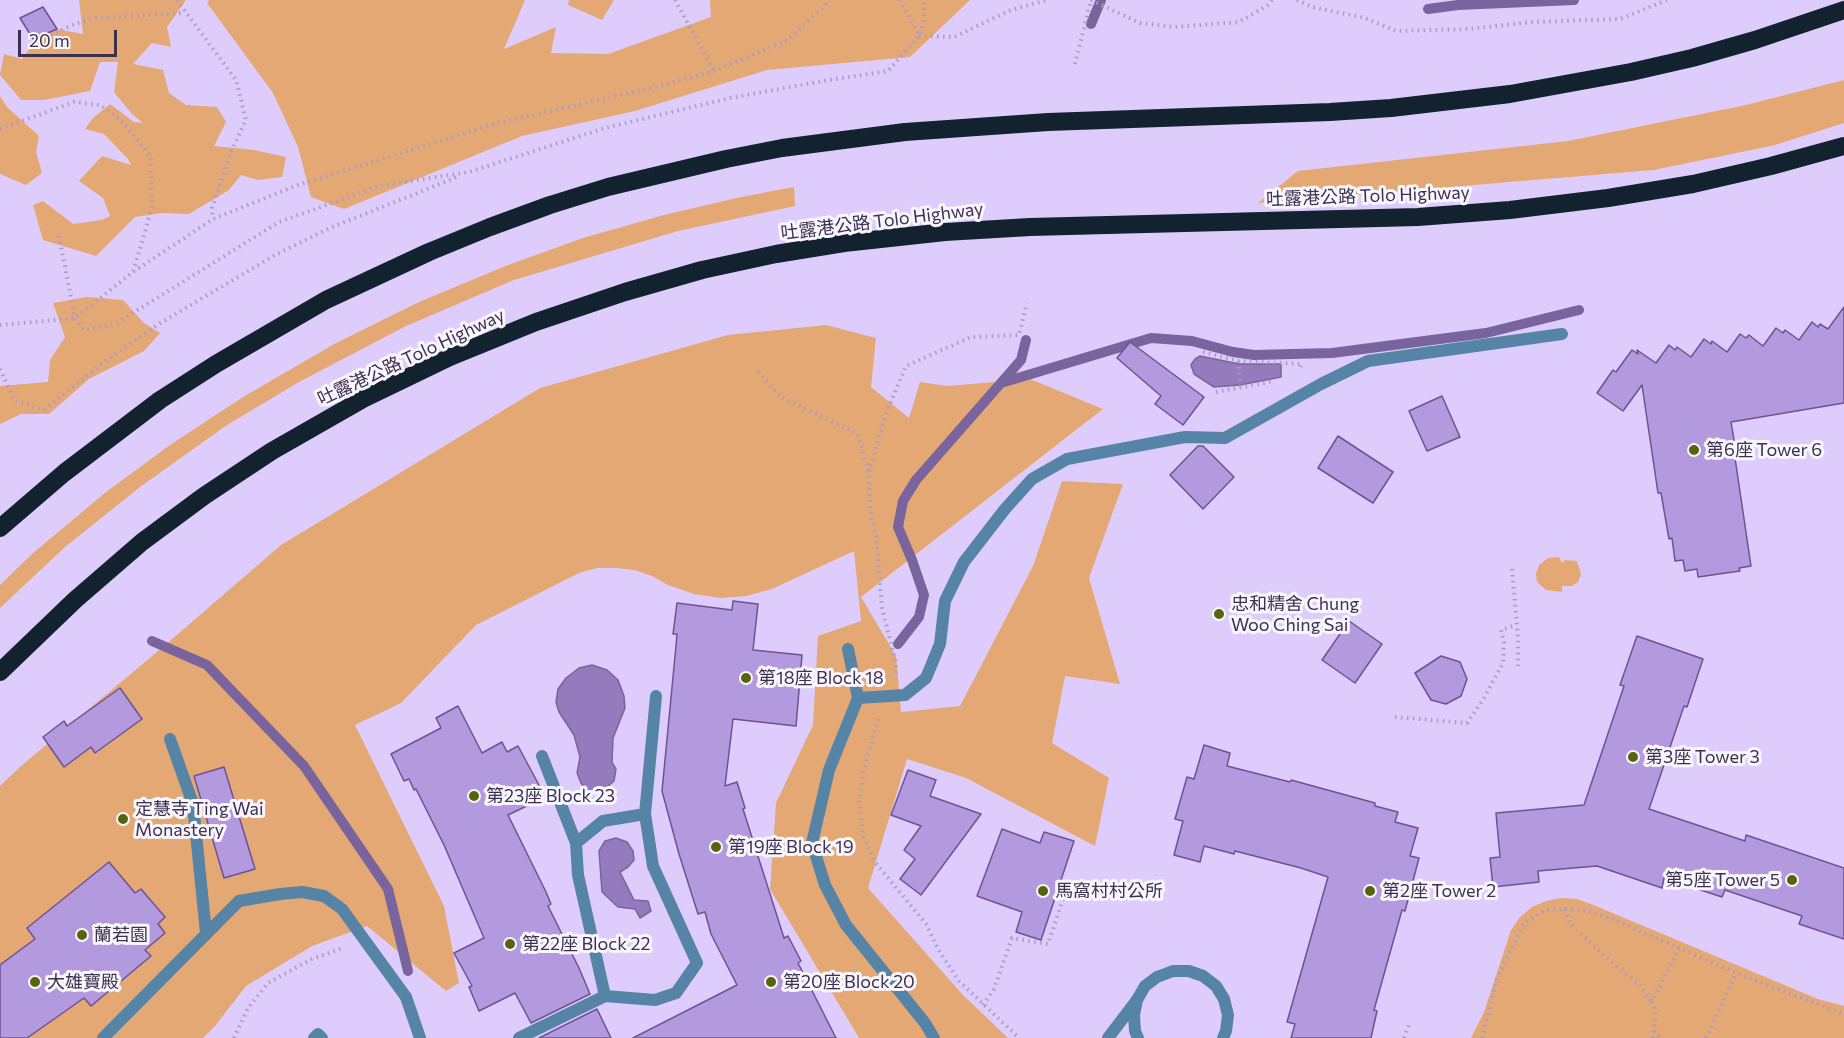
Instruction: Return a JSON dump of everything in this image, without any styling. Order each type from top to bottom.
[{"type":"highway","points":[[0,528],[64,472],[160,400],[216,364],[326,300],[429,252],[490,227],[608,187],[782,148],[905,132],[1048,122],[1330,112],[1426,105],[1510,94],[1631,72],[1692,58],[1755,40],[1844,10]]},
{"type":"highway","name":"吐露港公路 Tolo Highway","points":[[0,672],[75,600],[142,542],[204,496],[272,451],[363,399],[450,357],[536,322],[625,292],[702,270],[776,254],[844,243],[945,232],[1030,227],[1418,217],[1510,210],[1608,198],[1693,184],[1844,146]]},
{"type":"street","points":[[858,698],[905,695],[926,678],[940,644],[945,601],[964,562],[1005,508],[1032,479],[1066,459],[1185,436],[1225,438],[1321,384],[1368,362],[1562,334]]},
{"type":"street","points":[[848,648],[858,698],[829,770],[812,843],[825,885],[846,925],[926,1023],[934,1038]]},
{"type":"street","points":[[519,1038],[605,996],[655,1000],[676,993],[697,963],[653,866],[645,814],[656,696]]},
{"type":"street","points":[[170,739],[193,804],[206,933]]},
{"type":"street","points":[[542,756],[576,843],[578,875],[605,996]]},
{"type":"street","points":[[576,843],[603,821],[645,814]]},
{"type":"street","points":[[103,1038],[239,901],[302,892],[324,896],[342,909],[406,997],[420,1038]]},
{"type":"street","points":[[1108,1038],[1145,986],[1157,976],[1173,971],[1189,971],[1203,976],[1216,986],[1224,999],[1228,1015],[1227,1036]]},
{"type":"street","points":[[1137,1000],[1134,1016],[1138,1038]]},
{"type":"street","points":[[314,1038],[318,1034],[322,1038]]},
{"type":"path","points":[[177,0],[236,80],[246,120],[231,152],[212,208],[213,219]]},
{"type":"path","points":[[675,0],[714,71]]},
{"type":"path","points":[[0,326],[75,318],[133,272],[213,219],[296,186],[498,123],[656,87],[714,71],[788,40],[830,0]]},
{"type":"path","points":[[900,0],[919,36]]},
{"type":"path","points":[[0,369],[14,400],[44,410],[101,364],[157,325],[278,254],[332,227],[469,172],[594,132],[752,94],[888,71],[919,36],[924,20],[924,0]]},
{"type":"path","points":[[919,36],[954,37],[1011,10],[1047,0]]},
{"type":"path","points":[[1075,64],[1091,0],[1140,23],[1174,27],[1239,22],[1270,2]]},
{"type":"path","points":[[1297,0],[1312,7],[1365,18],[1396,31],[1469,29],[1531,22],[1620,19],[1667,0]]},
{"type":"path","points":[[40,41],[74,24],[96,18],[185,13]]},
{"type":"path","points":[[0,129],[74,102],[100,105],[121,120],[151,157],[152,208],[133,272]]},
{"type":"path","points":[[59,236],[75,318],[84,330],[115,324],[279,222],[380,186],[469,172]]},
{"type":"path","points":[[897,694],[896,663],[882,608],[876,536],[870,508],[870,473],[885,416],[906,366],[971,337],[1019,335],[1027,303]]},
{"type":"path","points":[[1203,352],[1239,363],[1302,364],[1299,370]]},
{"type":"path","points":[[1239,363],[1240,387]]},
{"type":"path","points":[[758,372],[781,398],[858,434],[870,473]]},
{"type":"path","points":[[1216,392],[1285,379]]},
{"type":"path","points":[[1512,569],[1518,666]]},
{"type":"path","points":[[1395,717],[1467,723],[1503,663],[1504,642],[1501,630],[1516,626]]},
{"type":"path","points":[[883,696],[864,769],[859,801],[863,835],[874,861],[926,924],[938,950],[959,981],[1019,1038]]},
{"type":"path","points":[[983,1005],[994,989],[1011,938],[1048,944],[1068,884]]},
{"type":"path","points":[[1564,909],[1570,923],[1577,931],[1640,985],[1652,1002],[1656,1011],[1653,1038]]},
{"type":"path","points":[[1482,1038],[1497,979],[1524,923],[1546,910],[1588,911],[1612,919],[1736,973],[1844,1014]]},
{"type":"path","points":[[234,1038],[249,1008],[268,983],[312,960],[364,940]]},
{"type":"path","points":[[1652,1002],[1679,948]]},
{"type":"path","points":[[1706,1038],[1736,973]]},
{"type":"path","points":[[1404,1038],[1410,1022]]},
{"type":"path","points":[[1653,1031],[1660,1038]]},
{"type":"shaded area","points":[[79,0],[186,0],[167,27],[171,47],[152,43],[133,64],[163,70],[169,93],[186,105],[217,107],[226,122],[214,146],[254,150],[286,157],[282,177],[258,180],[241,175],[229,190],[189,214],[162,213],[135,217],[96,256],[43,240],[33,205],[43,201],[73,224],[102,220],[110,216],[103,198],[79,181],[102,156],[131,165],[104,134],[85,129],[93,118],[110,104],[134,122],[143,123],[132,114],[114,92],[118,62],[100,62],[90,91],[44,100],[21,100],[0,75],[4,54],[22,59],[45,27],[83,34]]},
{"type":"shaded area","points":[[209,0],[525,0],[504,49],[556,27],[551,53],[608,54],[711,17],[710,0],[970,0],[910,57],[767,70],[635,111],[522,136],[344,209],[311,197],[298,147],[273,93],[207,3]]},
{"type":"shaded area","points":[[569,0],[614,0],[602,20],[568,5]]},
{"type":"shaded area","points":[[1844,80],[1844,123],[1775,145],[1654,170],[1258,203],[1298,171],[1568,141],[1746,105]]},
{"type":"shaded area","points":[[0,96],[7,107],[39,136],[36,152],[42,173],[26,185],[0,174]]},
{"type":"shaded area","points":[[794,187],[795,206],[678,231],[514,280],[406,326],[299,382],[227,425],[140,487],[65,547],[0,608],[0,585],[32,554],[106,492],[170,445],[243,397],[336,343],[419,302],[508,265],[583,238],[664,215]]},
{"type":"shaded area","points":[[87,297],[123,300],[144,323],[160,333],[144,351],[89,379],[49,414],[21,414],[0,424],[0,386],[48,382],[50,360],[65,337],[53,303]]},
{"type":"shaded area","points":[[826,325],[876,338],[871,387],[909,418],[920,382],[947,386],[1030,379],[1103,409],[861,597],[896,656],[901,712],[960,706],[1033,566],[1062,481],[1123,484],[1089,578],[1120,684],[1065,676],[1052,743],[1109,778],[1095,846],[966,778],[907,759],[868,888],[963,995],[1008,1038],[859,1038],[770,889],[776,803],[813,725],[818,636],[861,621],[854,551],[772,589],[746,596],[720,598],[694,594],[634,570],[597,568],[579,573],[476,625],[401,703],[355,725],[444,906],[459,983],[446,991],[367,926],[312,946],[246,986],[203,1038],[0,1038],[0,786],[21,766],[281,545],[540,388],[728,335]]},
{"type":"shaded area","points":[[1200,356],[1239,364],[1281,364],[1281,377],[1240,385],[1214,387],[1194,374],[1191,365]]},
{"type":"shaded area","points":[[1559,557],[1562,563],[1565,560],[1577,561],[1581,574],[1578,582],[1572,586],[1562,586],[1562,592],[1546,590],[1537,582],[1536,574],[1539,565],[1548,558]]},
{"type":"shaded area","points":[[592,665],[607,670],[618,680],[624,696],[625,708],[613,738],[612,762],[616,769],[614,781],[606,788],[596,792],[586,790],[581,783],[577,773],[580,757],[574,735],[559,712],[556,702],[558,689],[566,678],[579,668]]},
{"type":"shaded area","points":[[616,838],[627,842],[633,851],[634,860],[620,872],[634,900],[648,901],[651,911],[640,918],[635,909],[618,907],[602,892],[599,851],[605,841]]},
{"type":"shaded area","points":[[1561,898],[1577,899],[1591,904],[1818,999],[1844,1006],[1844,1038],[1471,1038],[1484,1012],[1511,930],[1520,917],[1532,907]]},
{"type":"building","points":[[43,7],[57,29],[33,39],[20,18]]},
{"type":"building","name":"第6座 Tower 6","points":[[1844,307],[1844,403],[1731,422],[1751,566],[1739,568],[1740,571],[1698,577],[1697,569],[1685,571],[1683,560],[1675,561],[1661,493],[1658,493],[1642,385],[1623,411],[1597,393],[1613,370],[1616,372],[1632,350],[1638,354],[1637,350],[1656,363],[1669,345],[1675,350],[1677,347],[1691,357],[1704,339],[1711,344],[1712,341],[1727,352],[1740,334],[1746,338],[1749,335],[1763,346],[1776,328],[1783,333],[1785,330],[1799,340],[1812,322],[1818,327],[1820,324],[1828,329]]},
{"type":"building","points":[[1130,342],[1204,397],[1183,425],[1155,404],[1161,396],[1117,358]]},
{"type":"building","points":[[1442,396],[1460,437],[1427,451],[1409,411]]},
{"type":"building","points":[[1338,436],[1393,472],[1373,503],[1318,468]]},
{"type":"building","points":[[1198,446],[1203,446],[1234,477],[1203,509],[1170,475]]},
{"type":"building","points":[[733,601],[758,604],[753,650],[802,655],[796,726],[733,719],[725,786],[737,782],[745,808],[743,809],[784,938],[788,936],[801,961],[798,963],[836,1038],[633,1038],[737,985],[711,934],[705,912],[698,914],[662,791],[677,634],[673,634],[677,603],[732,610]]},
{"type":"building","points":[[1349,621],[1382,644],[1355,683],[1322,660]]},
{"type":"building","name":"第3座 Tower 3","points":[[1637,636],[1703,659],[1687,707],[1684,706],[1649,809],[1745,841],[1746,835],[1844,868],[1844,939],[1799,924],[1802,916],[1725,890],[1722,897],[1664,878],[1662,888],[1597,866],[1538,871],[1539,882],[1493,887],[1490,858],[1500,857],[1496,813],[1584,805],[1624,686],[1620,685]]},
{"type":"building","points":[[1441,656],[1460,662],[1467,679],[1461,696],[1446,704],[1431,700],[1415,673]]},
{"type":"building","points":[[120,688],[142,719],[95,753],[91,747],[64,767],[43,737],[64,721],[67,726]]},
{"type":"building","points":[[458,706],[482,753],[502,742],[507,752],[518,746],[540,787],[528,792],[533,803],[508,815],[546,892],[551,904],[548,906],[590,994],[531,1023],[515,993],[479,1011],[469,987],[472,986],[454,953],[484,938],[444,845],[416,789],[414,790],[409,779],[404,781],[391,754],[441,728],[436,718]]},
{"type":"building","name":"第2座 Tower 2","points":[[1204,745],[1230,753],[1227,766],[1290,782],[1291,780],[1375,803],[1375,806],[1398,812],[1395,822],[1418,828],[1410,856],[1419,858],[1374,1010],[1377,1011],[1371,1038],[1291,1038],[1295,1024],[1287,1022],[1328,877],[1235,851],[1234,854],[1204,846],[1200,862],[1174,855],[1183,821],[1175,819],[1187,777],[1194,779]]},
{"type":"building","points":[[224,767],[255,869],[224,878],[194,776]]},
{"type":"building","points":[[908,770],[936,780],[930,796],[981,814],[921,895],[900,879],[915,859],[904,850],[921,826],[891,815]]},
{"type":"building","points":[[1002,829],[1040,843],[1044,832],[1074,841],[1041,940],[1016,932],[1022,912],[977,896]]},
{"type":"building","points":[[109,862],[135,893],[141,889],[165,917],[158,924],[165,933],[145,950],[151,956],[91,1006],[84,998],[27,1038],[0,1038],[0,965],[35,939],[27,928]]},
{"type":"building","points":[[597,1009],[611,1038],[539,1038]]},
{"type":"waterway","points":[[1091,24],[1101,0]]},
{"type":"waterway","points":[[1428,9],[1458,5],[1574,0]]},
{"type":"waterway","points":[[1001,383],[1151,338],[1192,341],[1254,355],[1332,353],[1486,333],[1579,310]]},
{"type":"waterway","points":[[898,644],[919,617],[924,595],[898,527],[903,501],[916,480],[1021,360],[1026,340]]},
{"type":"waterway","points":[[152,641],[207,665],[304,766],[388,889],[408,971]]},
{"type":"place","name":"第6座 Tower 6","points":[[1694,450]]},
{"type":"place","name":"忠和精舍 Chung Woo Ching Sai","points":[[1219,614]]},
{"type":"place","name":"第18座 Block 18","points":[[746,678]]},
{"type":"place","name":"第3座 Tower 3","points":[[1633,757]]},
{"type":"place","name":"第23座 Block 23","points":[[474,796]]},
{"type":"place","name":"定慧寺 Ting Wai Monastery","points":[[123,819]]},
{"type":"place","name":"第19座 Block 19","points":[[716,847]]},
{"type":"place","name":"第5座 Tower 5","points":[[1792,880]]},
{"type":"place","name":"馬窩村村公所","points":[[1043,891]]},
{"type":"place","name":"第2座 Tower 2","points":[[1370,891]]},
{"type":"place","name":"蘭若園","points":[[82,935]]},
{"type":"place","name":"第22座 Block 22","points":[[510,944]]},
{"type":"place","name":"大雄寶殿","points":[[35,982]]},
{"type":"place","name":"第20座 Block 20","points":[[771,982]]}]
